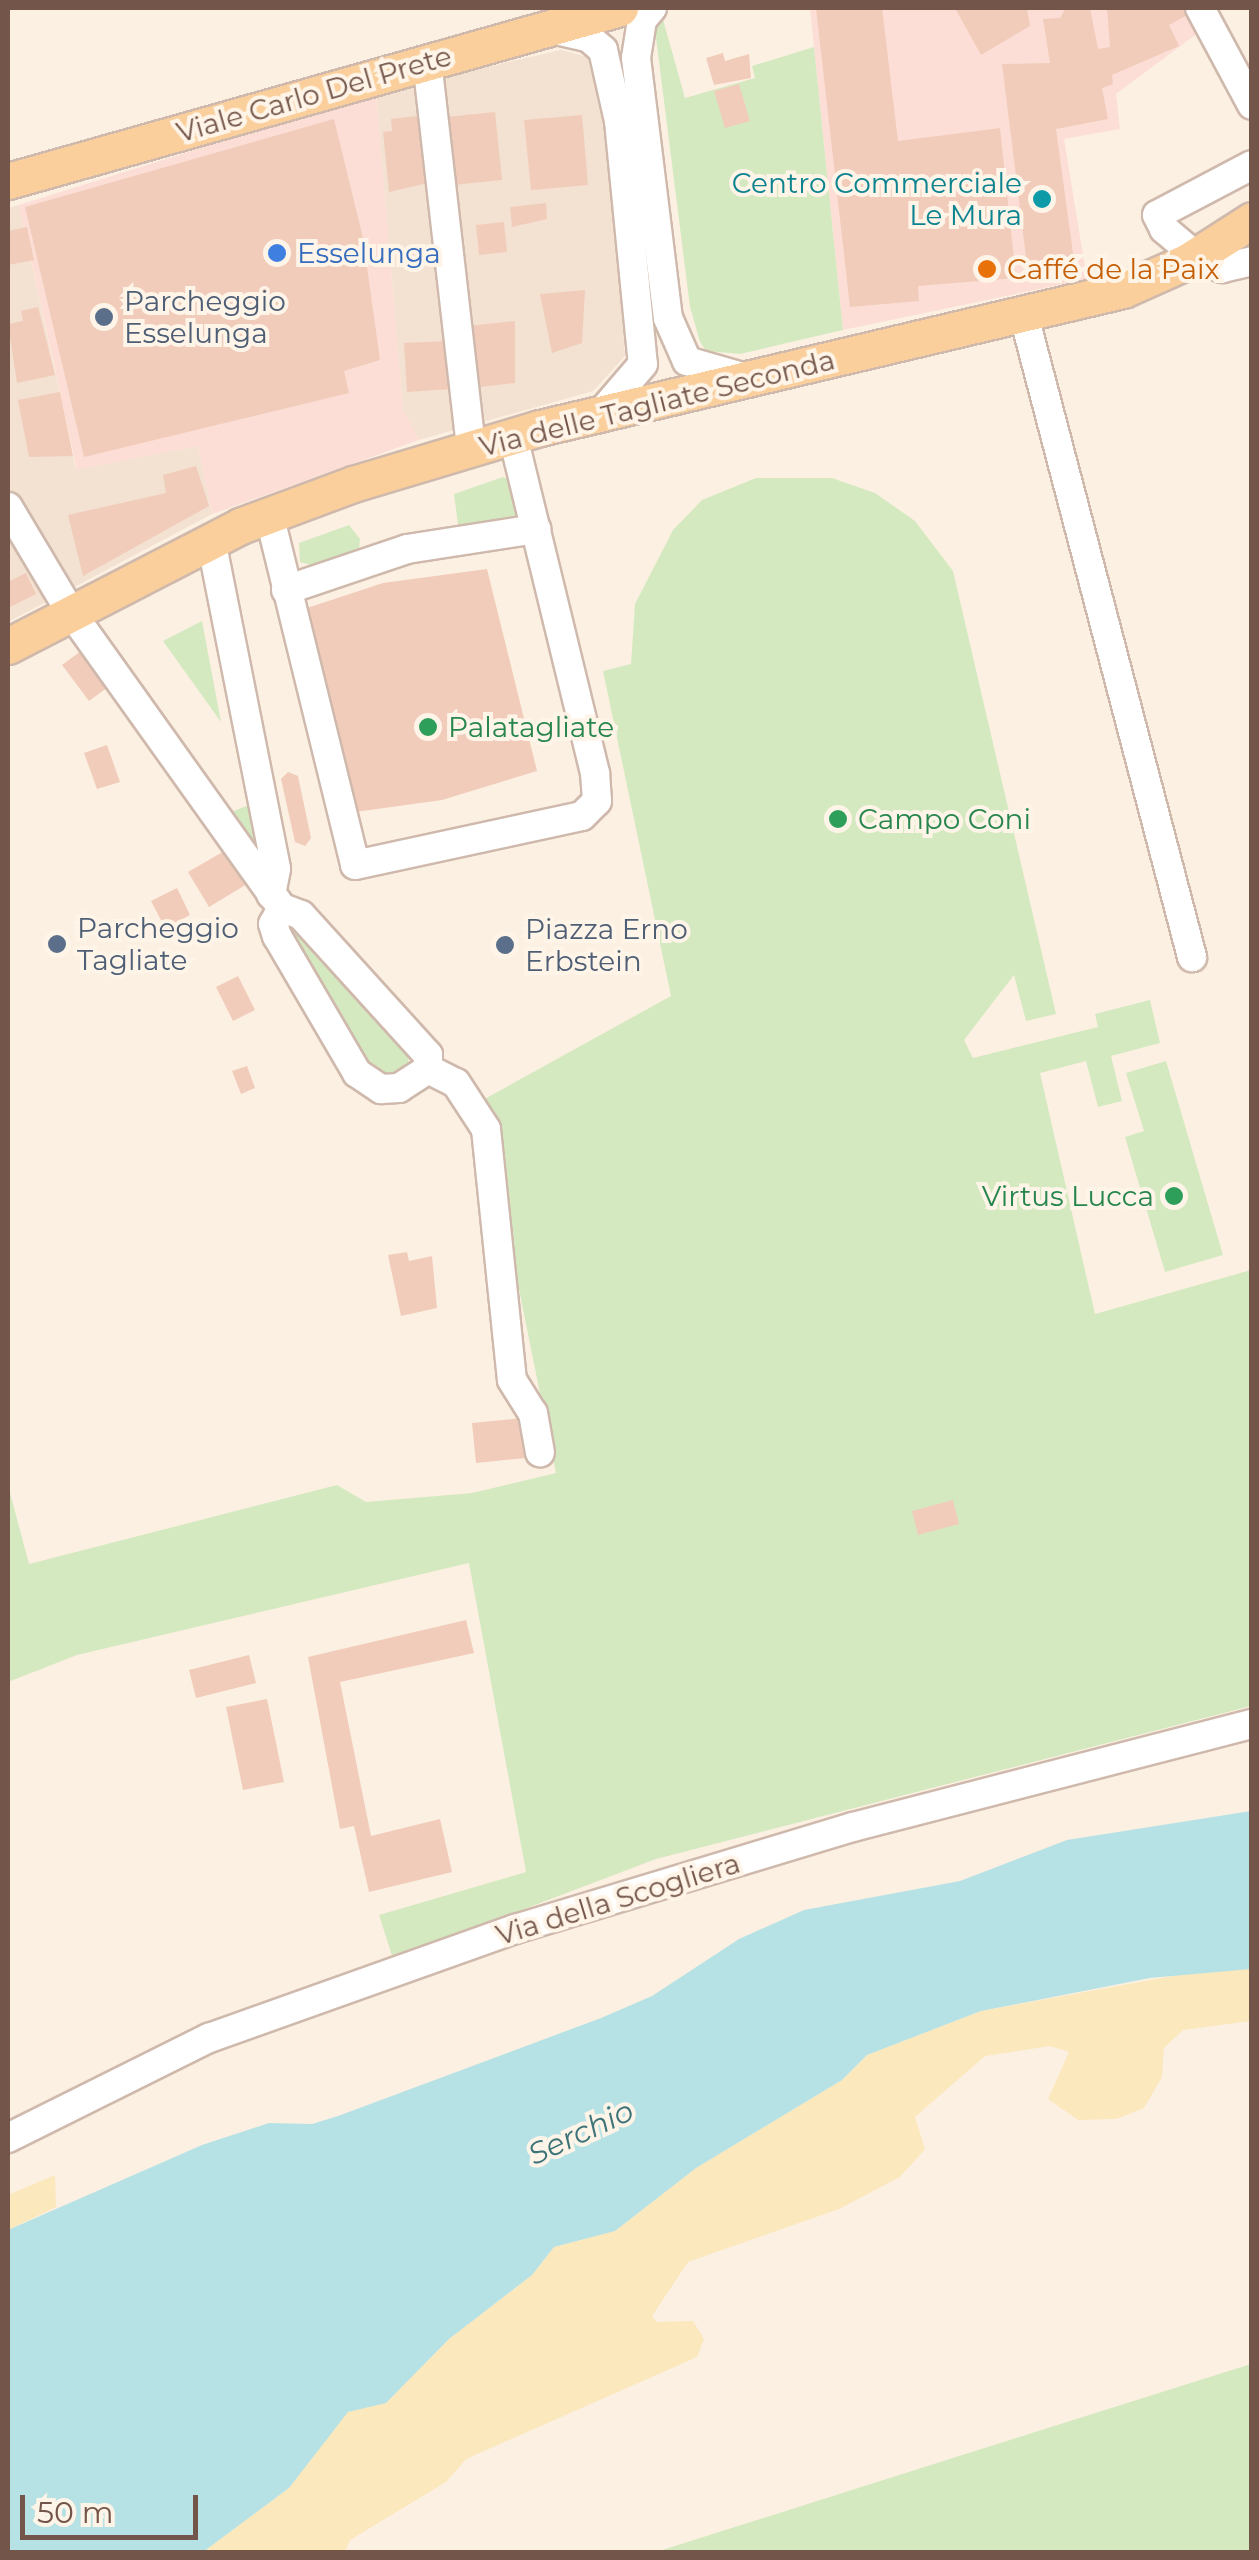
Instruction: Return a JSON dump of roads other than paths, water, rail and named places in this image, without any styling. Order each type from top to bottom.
[{"type":"main road","name":"Viale Carlo Del Prete","points":[[8,181],[620,8]]},
{"type":"main road","name":"Via delle Tagliate Seconda","points":[[8,646],[70,611],[269,514],[512,436],[1123,290],[1196,256],[1252,220]]},
{"type":"street","points":[[652,8],[642,20],[636,58],[662,292],[676,346],[702,370],[755,378]]},
{"type":"street","points":[[1200,8],[1252,106]]},
{"type":"street","points":[[536,30],[588,37],[612,69],[643,364],[599,415]]},
{"type":"street","points":[[427,61],[471,448]]},
{"type":"street","points":[[1252,165],[1157,215],[1164,229],[1196,256],[1222,268],[1252,261]]},
{"type":"street","points":[[1024,316],[1192,957]]},
{"type":"street","points":[[269,514],[354,865],[565,821],[592,808],[595,773],[512,436]]},
{"type":"street","points":[[8,507],[70,611],[276,902],[301,915],[428,1055],[428,1069]]},
{"type":"street","points":[[286,590],[407,549],[536,529]]},
{"type":"street","points":[[211,540],[276,869],[277,936],[357,1073],[381,1088],[399,1088],[428,1069]]},
{"type":"street","points":[[428,1069],[456,1083],[486,1128],[512,1380],[533,1413],[540,1452]]},
{"type":"street","name":"Via della Scogliera","points":[[8,2138],[209,2038],[515,1929],[853,1827],[1252,1724]]},
{"type":"water","name":"Serchio","points":[[1251,1811],[1251,1969],[1150,1978],[981,2011],[867,2055],[842,2080],[696,2168],[615,2231],[554,2247],[532,2275],[449,2339],[386,2403],[348,2412],[289,2488],[203,2552],[8,2552],[8,2230],[202,2145],[269,2123],[312,2124],[338,2116],[601,2018],[652,1996],[739,1939],[804,1910],[960,1881],[1067,1840]]},
{"type":"place","name":"Centro Commerciale Le Mura","points":[[1042,199]]},
{"type":"place","name":"Esselunga","points":[[277,253]]},
{"type":"place","name":"Caffé de la Paix","points":[[987,269]]},
{"type":"place","name":"Parcheggio Esselunga","points":[[104,317]]},
{"type":"place","name":"Palatagliate","points":[[428,727]]},
{"type":"place","name":"Campo Coni","points":[[838,819]]},
{"type":"place","name":"Parcheggio Tagliate","points":[[57,944]]},
{"type":"place","name":"Piazza Erno Erbstein","points":[[505,945]]},
{"type":"place","name":"Virtus Lucca","points":[[1174,1196]]}]
